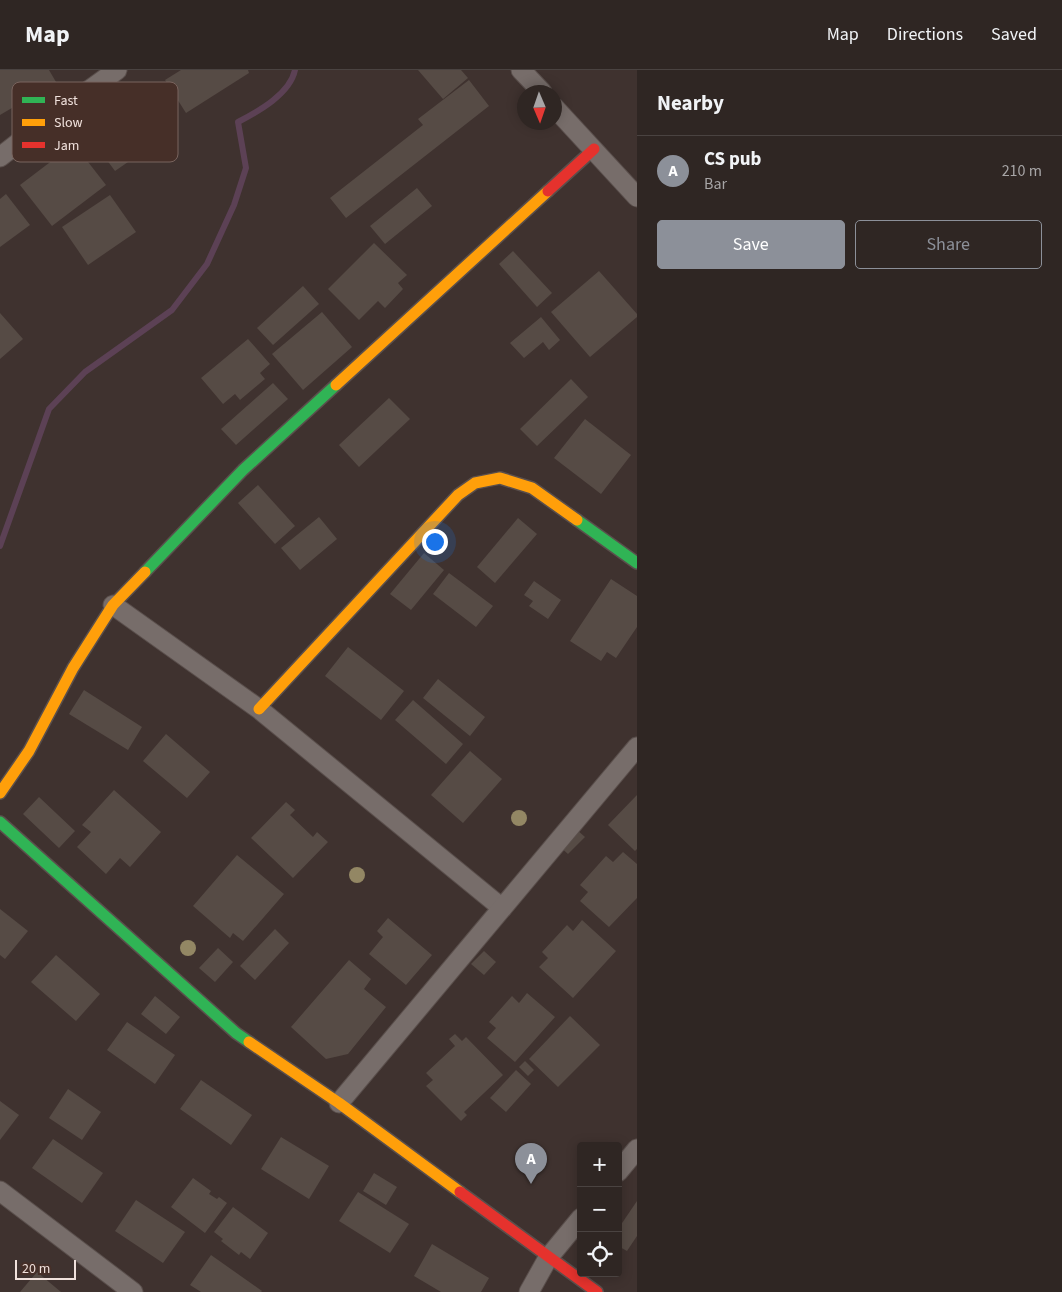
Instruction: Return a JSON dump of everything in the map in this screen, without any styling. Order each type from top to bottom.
[{"type":"street","points":[[100,82],[117,70]]},
{"type":"street","points":[[521,70],[535,85]]},
{"type":"street","points":[[562,115],[637,197]]},
{"type":"street","points":[[0,157],[12,148]]},
{"type":"street","points":[[0,793],[29,751],[73,668],[113,605],[243,470],[594,149]]},
{"type":"street","points":[[259,709],[458,495],[475,483],[500,478],[532,488],[637,562]]},
{"type":"street","points":[[113,605],[259,709],[502,908]]},
{"type":"street","points":[[339,1103],[637,746]]},
{"type":"street","points":[[0,822],[236,1033],[339,1103],[548,1258],[597,1292]]},
{"type":"street","points":[[622,1167],[637,1149]]},
{"type":"street","points":[[0,1192],[133,1292]]},
{"type":"street","points":[[529,1292],[548,1258],[577,1223]]},
{"type":"building","points":[[0,70],[49,70],[56,82],[12,82],[12,108],[0,115]]},
{"type":"building","points":[[181,70],[248,70],[249,73],[186,113],[178,100],[178,82],[166,82],[165,80]]},
{"type":"building","points":[[418,70],[461,70],[468,78],[443,99]]},
{"type":"building","points":[[469,80],[489,106],[346,218],[330,198],[423,125],[418,119]]},
{"type":"building","points":[[50,162],[88,162],[106,185],[52,226],[20,185]]},
{"type":"building","points":[[108,162],[128,162],[115,171]]},
{"type":"building","points":[[417,188],[432,206],[385,244],[370,226]]},
{"type":"building","points":[[6,194],[30,225],[0,247],[0,199]]},
{"type":"building","points":[[110,195],[136,232],[88,265],[62,227]]},
{"type":"building","points":[[374,243],[407,275],[398,283],[403,289],[385,308],[378,301],[359,320],[328,289]]},
{"type":"building","points":[[513,251],[552,293],[537,307],[499,264]]},
{"type":"building","points":[[599,271],[637,314],[637,317],[590,357],[551,312]]},
{"type":"building","points":[[303,286],[319,304],[273,345],[257,328]]},
{"type":"building","points":[[322,312],[352,347],[303,390],[272,354]]},
{"type":"building","points":[[0,313],[23,339],[0,359]]},
{"type":"building","points":[[541,317],[560,340],[549,350],[543,342],[524,358],[510,343]]},
{"type":"building","points":[[248,339],[270,364],[260,373],[265,379],[240,400],[235,394],[223,404],[201,378]]},
{"type":"building","points":[[571,379],[588,397],[537,446],[520,429]]},
{"type":"building","points":[[273,383],[288,399],[236,445],[221,429]]},
{"type":"building","points":[[389,398],[410,419],[359,467],[339,445]]},
{"type":"building","points":[[585,419],[631,455],[601,494],[554,458]]},
{"type":"building","points":[[258,485],[295,526],[275,544],[238,503]]},
{"type":"building","points":[[319,517],[337,539],[300,570],[281,548]]},
{"type":"building","points":[[518,518],[537,534],[495,583],[477,567]]},
{"type":"building","points":[[424,553],[444,570],[411,610],[390,594]]},
{"type":"building","points":[[449,573],[493,606],[476,627],[433,594]]},
{"type":"building","points":[[611,579],[637,596],[637,627],[616,658],[607,652],[601,661],[570,641]]},
{"type":"building","points":[[534,581],[561,600],[548,619],[529,606],[533,601],[524,595]]},
{"type":"building","points":[[348,647],[404,691],[381,720],[325,676]]},
{"type":"building","points":[[438,679],[485,717],[470,736],[423,698]]},
{"type":"building","points":[[84,690],[142,727],[128,750],[69,714]]},
{"type":"building","points":[[413,700],[463,744],[446,764],[395,720]]},
{"type":"building","points":[[166,734],[210,772],[187,798],[143,761]]},
{"type":"building","points":[[470,751],[502,779],[463,823],[431,795]]},
{"type":"building","points":[[114,790],[161,832],[130,867],[120,858],[106,874],[77,847],[91,832],[82,825]]},
{"type":"building","points":[[637,795],[637,849],[635,851],[608,825]]},
{"type":"building","points":[[39,797],[75,831],[59,848],[23,814]]},
{"type":"building","points":[[286,802],[295,810],[290,815],[313,837],[317,832],[328,842],[293,878],[251,838]]},
{"type":"building","points":[[576,829],[585,837],[568,854],[559,846]]},
{"type":"building","points":[[623,852],[637,864],[637,898],[609,927],[580,901],[588,892],[580,885],[606,856],[613,862]]},
{"type":"building","points":[[237,855],[284,894],[243,941],[233,933],[230,938],[193,906]]},
{"type":"building","points":[[0,909],[28,931],[5,959],[0,955]]},
{"type":"building","points":[[388,918],[432,955],[406,985],[369,954],[383,937],[377,931]]},
{"type":"building","points":[[582,920],[616,951],[573,998],[539,967],[548,958],[542,952],[567,925],[573,931]]},
{"type":"building","points":[[275,929],[289,943],[255,980],[240,966]]},
{"type":"building","points":[[218,948],[233,962],[215,982],[199,968]]},
{"type":"building","points":[[484,951],[496,962],[484,975],[471,964]]},
{"type":"building","points":[[56,955],[100,994],[76,1021],[31,982]]},
{"type":"building","points":[[349,960],[371,979],[364,989],[386,1007],[348,1054],[326,1059],[291,1027]]},
{"type":"building","points":[[527,993],[555,1017],[515,1062],[487,1038],[496,1028],[489,1022],[512,996],[519,1003]]},
{"type":"building","points":[[155,996],[180,1017],[166,1034],[141,1014]]},
{"type":"building","points":[[570,1016],[600,1045],[558,1087],[529,1059]]},
{"type":"building","points":[[127,1022],[175,1055],[155,1084],[107,1050]]},
{"type":"building","points":[[455,1034],[462,1041],[466,1037],[503,1075],[464,1112],[467,1115],[461,1121],[426,1086],[433,1080],[426,1073],[455,1046],[449,1039]]},
{"type":"building","points":[[525,1061],[534,1070],[528,1076],[519,1067]]},
{"type":"building","points":[[516,1070],[531,1084],[506,1112],[490,1098]]},
{"type":"building","points":[[201,1080],[252,1115],[231,1145],[180,1109]]},
{"type":"building","points":[[68,1089],[101,1112],[82,1140],[49,1118]]},
{"type":"building","points":[[0,1101],[19,1115],[0,1140]]},
{"type":"building","points":[[281,1137],[329,1166],[309,1199],[261,1169]]},
{"type":"building","points":[[53,1139],[103,1173],[82,1203],[32,1168]]},
{"type":"building","points":[[374,1173],[397,1187],[386,1205],[363,1191]]},
{"type":"building","points":[[193,1178],[211,1191],[209,1194],[217,1199],[219,1197],[227,1203],[205,1233],[171,1207]]},
{"type":"building","points":[[358,1192],[409,1224],[390,1253],[339,1221]]},
{"type":"building","points":[[136,1200],[185,1232],[163,1263],[115,1231]]},
{"type":"building","points":[[637,1201],[637,1236],[627,1251],[622,1248],[622,1223]]},
{"type":"building","points":[[233,1207],[268,1233],[250,1259],[241,1252],[239,1255],[221,1241],[223,1239],[214,1232]]},
{"type":"building","points":[[432,1244],[489,1278],[481,1292],[441,1292],[414,1276]]},
{"type":"building","points":[[211,1255],[262,1291],[201,1292],[190,1285]]},
{"type":"building","points":[[37,1272],[61,1292],[20,1292]]},
{"type":"waterway","points":[[0,546],[49,409],[85,372],[172,310],[207,264],[234,205],[246,168],[238,122],[255,113],[280,94],[287,87],[295,70]]},
{"type":"traffic: fast","points":[[145,572],[243,470],[336,385]]},
{"type":"traffic: fast","points":[[577,520],[637,563]]},
{"type":"traffic: fast","points":[[0,822],[236,1033],[249,1042]]},
{"type":"traffic: slow","points":[[336,385],[548,191]]},
{"type":"traffic: slow","points":[[259,709],[458,495],[475,483],[500,478],[532,488],[577,520]]},
{"type":"traffic: slow","points":[[0,793],[29,751],[73,668],[113,605],[145,572]]},
{"type":"traffic: slow","points":[[249,1042],[339,1103],[460,1192]]},
{"type":"traffic: jam","points":[[548,191],[594,149]]},
{"type":"traffic: jam","points":[[460,1192],[597,1292]]},
{"type":"place","name":"CS pub","points":[[531,1184]]}]
